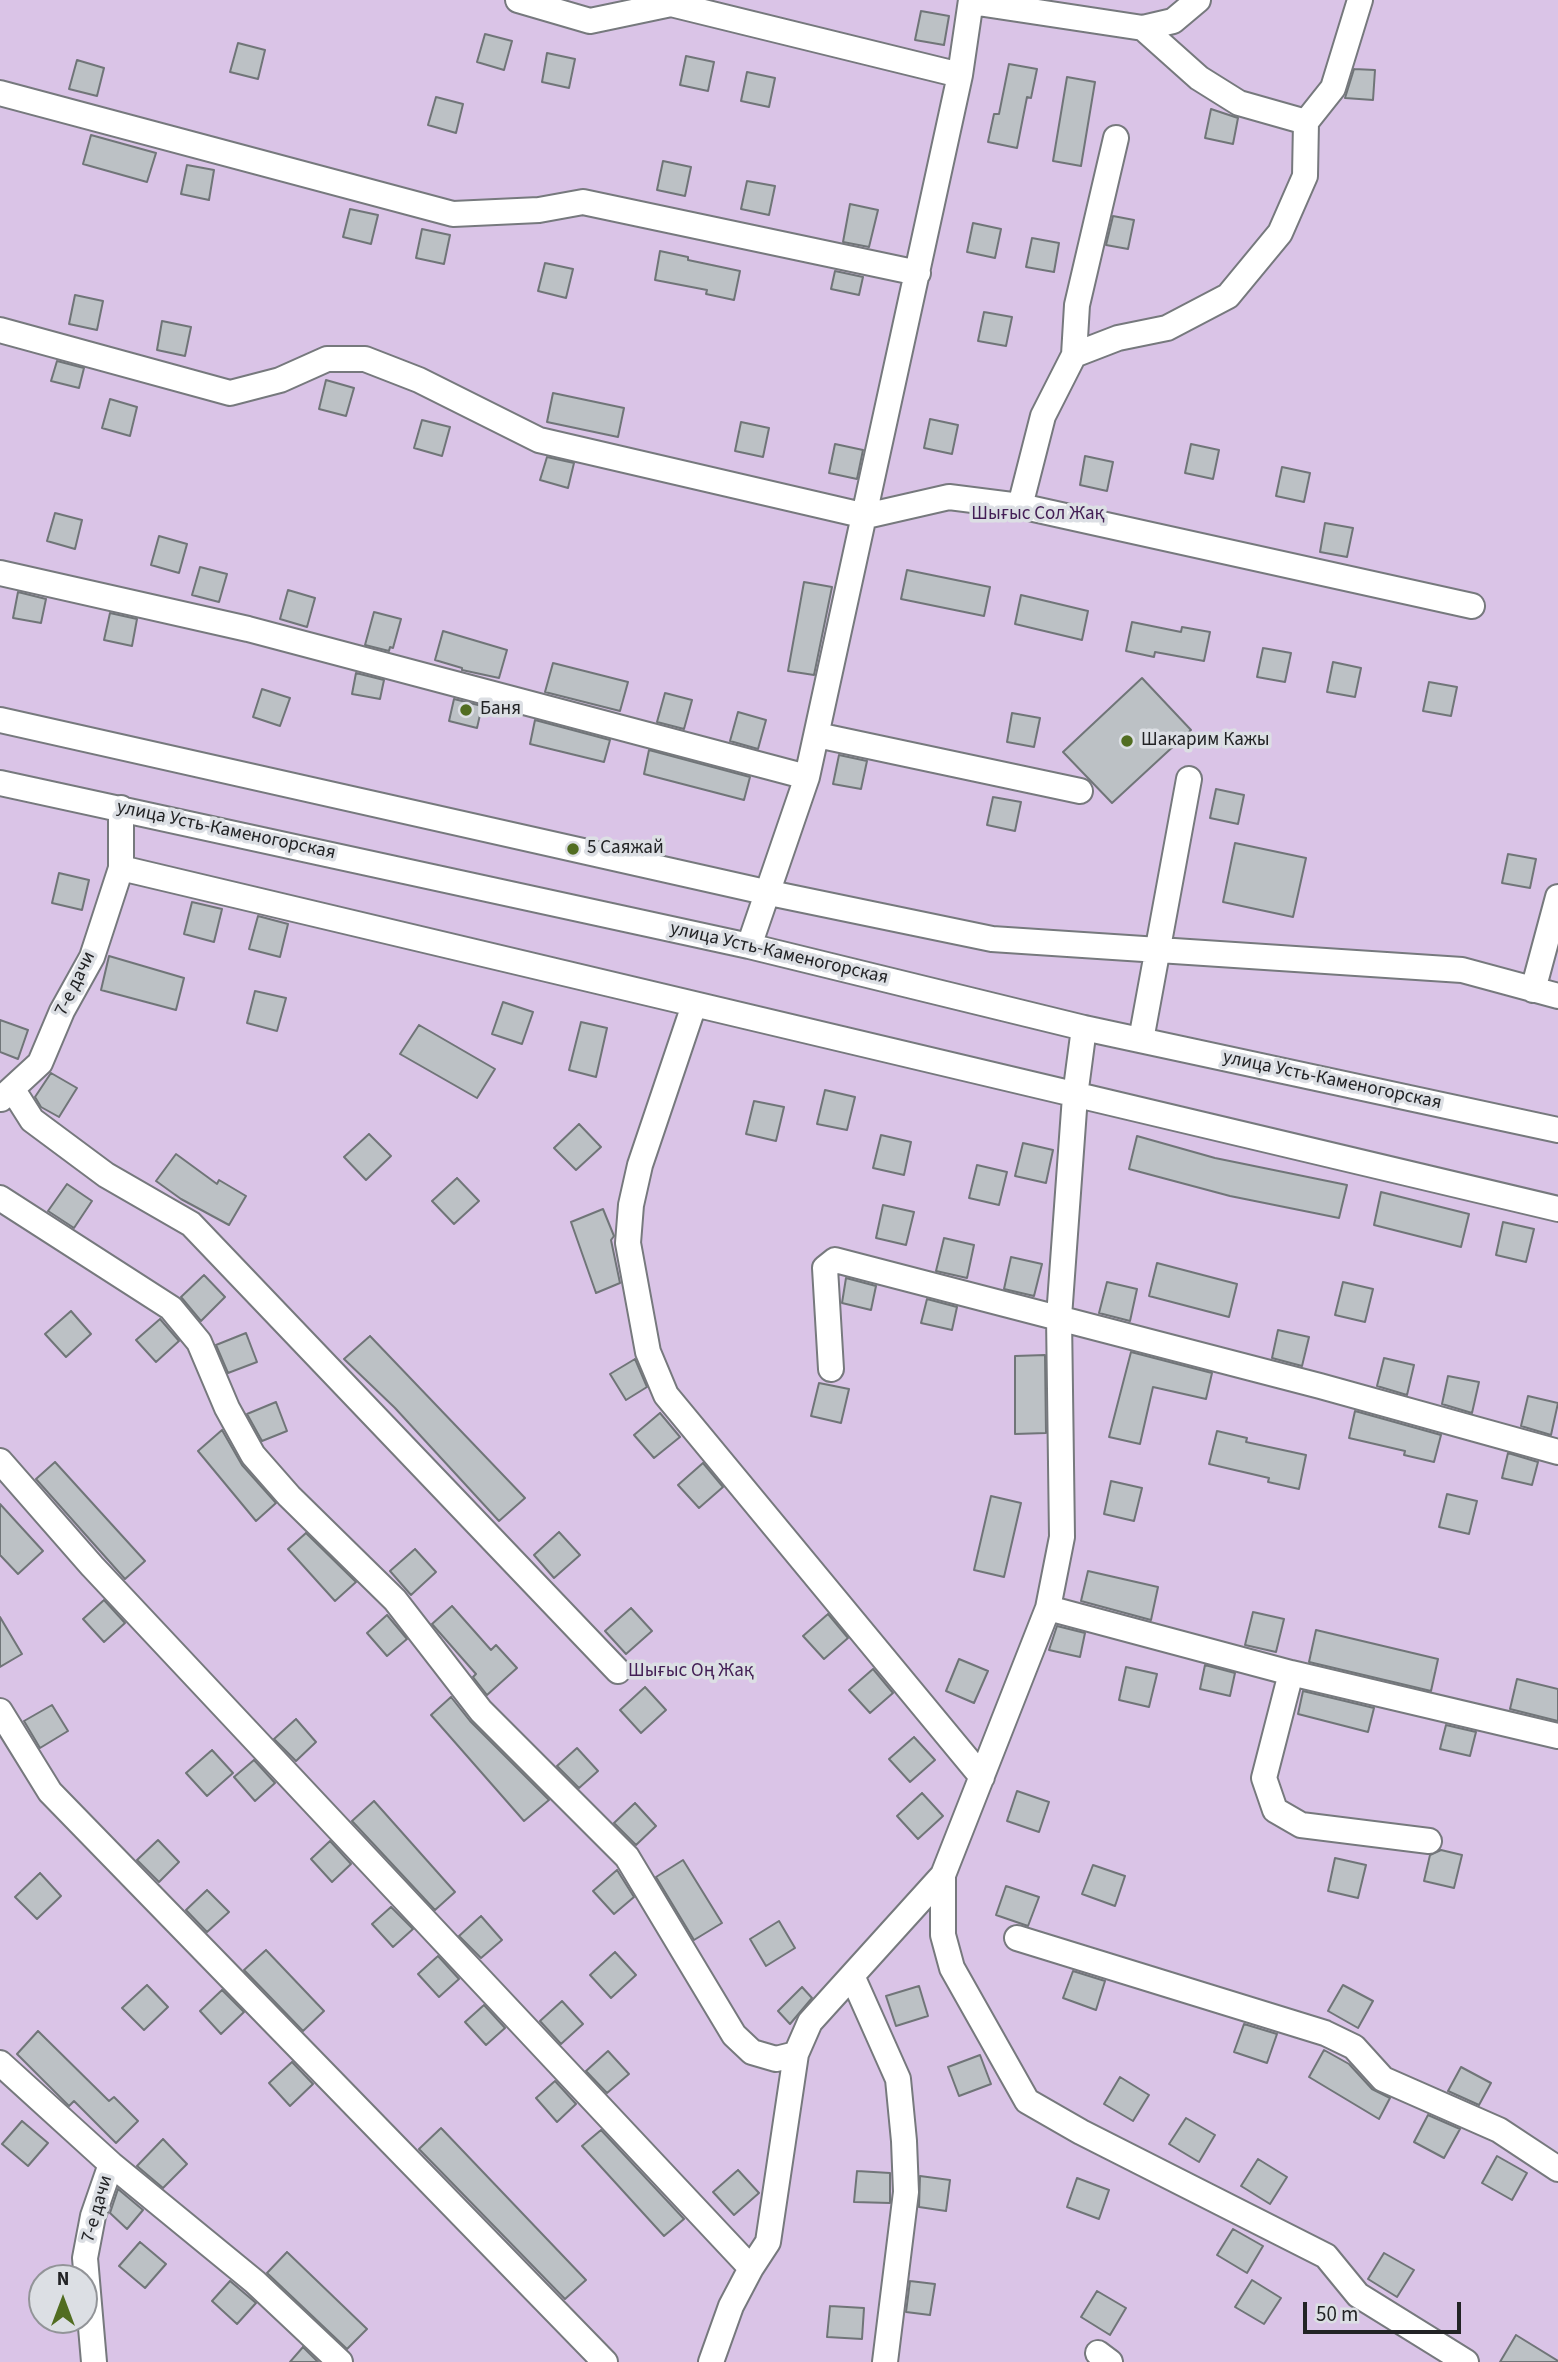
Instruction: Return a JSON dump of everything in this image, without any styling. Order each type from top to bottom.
[{"type":"street","points":[[517,0],[590,21],[671,4],[960,75]]},
{"type":"street","points":[[749,946],[765,892],[807,777],[817,735],[960,75],[971,1],[1143,28],[1173,21],[1198,0]]},
{"type":"street","points":[[1074,355],[1118,338],[1167,328],[1228,296],[1280,233],[1305,176],[1306,121],[1333,88],[1360,0]]},
{"type":"street","points":[[1143,28],[1199,78],[1239,103],[1306,121]]},
{"type":"street","points":[[0,93],[453,214],[539,210],[583,202],[918,273]]},
{"type":"street","points":[[1020,506],[1043,416],[1074,355],[1077,305],[1116,138]]},
{"type":"street","points":[[0,330],[230,393],[280,380],[327,359],[365,359],[419,380],[539,440],[866,516],[949,497],[1020,506],[1472,606]]},
{"type":"street","points":[[0,573],[248,629],[807,777]]},
{"type":"street","points":[[0,720],[765,892],[992,939],[1462,970],[1558,996]]},
{"type":"street","points":[[817,735],[1080,791]]},
{"type":"street","points":[[1141,1040],[1189,779]]},
{"type":"street","name":"улица Усть-Каменогорская","points":[[0,783],[749,946],[1084,1028],[1558,1130]]},
{"type":"street","name":"7-е дачи","points":[[6,1095],[40,1063],[62,1011],[92,957],[121,868],[121,808]]},
{"type":"street","points":[[121,868],[1558,1209]]},
{"type":"street","points":[[1533,989],[1558,897]]},
{"type":"street","points":[[694,1004],[640,1165],[631,1205],[628,1243],[648,1352],[666,1395],[982,1777]]},
{"type":"street","points":[[711,2362],[732,2306],[768,2242],[796,2054],[810,2022],[853,1978],[943,1875],[1048,1608],[1062,1537],[1059,1317],[1075,1096],[1084,1028]]},
{"type":"street","points":[[6,1095],[32,1120],[106,1175],[191,1224],[618,1671]]},
{"type":"street","points":[[0,1198],[171,1308],[199,1342],[227,1408],[253,1455],[289,1496],[394,1600],[481,1711],[626,1857],[734,2035],[752,2052],[776,2059],[796,2054]]},
{"type":"street","points":[[831,1369],[825,1268],[835,1260],[1059,1317],[1558,1452]]},
{"type":"street","points":[[0,1461],[92,1566],[751,2268]]},
{"type":"street","points":[[1048,1608],[1291,1672],[1558,1736]]},
{"type":"street","points":[[1291,1672],[1264,1778],[1275,1810],[1301,1825],[1429,1842]]},
{"type":"street","points":[[0,1711],[50,1792],[605,2362]]},
{"type":"street","points":[[943,1875],[943,1935],[952,1968],[1027,2101],[1081,2132],[1326,2256],[1358,2295],[1466,2362]]},
{"type":"street","points":[[1017,1938],[1325,2033],[1354,2047],[1383,2079],[1499,2130],[1558,2169]]},
{"type":"street","points":[[853,1978],[898,2079],[904,2141],[906,2192],[885,2362]]},
{"type":"street","name":"7-е дачи","points":[[0,2063],[111,2164],[93,2216],[85,2258],[94,2362]]},
{"type":"street","points":[[111,2164],[255,2282],[340,2362]]},
{"type":"green space","points":[[0,0],[1558,0],[1558,2362],[0,2362]]},
{"type":"building","points":[[921,11],[949,16],[944,45],[915,40]]},
{"type":"building","points":[[485,34],[512,41],[504,70],[477,62]]},
{"type":"building","points":[[238,43],[265,50],[258,79],[230,72]]},
{"type":"building","points":[[547,53],[575,59],[569,88],[542,82]]},
{"type":"building","points":[[686,56],[714,62],[708,91],[680,85]]},
{"type":"building","points":[[77,60],[104,68],[97,96],[69,89]]},
{"type":"building","points":[[1009,64],[1037,69],[1031,98],[1027,97],[1017,148],[988,142],[994,114],[999,114]]},
{"type":"building","points":[[1354,69],[1375,70],[1373,100],[1345,98]]},
{"type":"building","points":[[747,72],[775,78],[769,107],[741,101]]},
{"type":"building","points":[[1067,77],[1095,82],[1081,166],[1053,161]]},
{"type":"building","points":[[436,97],[463,104],[456,133],[428,125]]},
{"type":"building","points":[[1211,109],[1238,118],[1233,144],[1205,138]]},
{"type":"building","points":[[91,135],[156,153],[147,182],[83,164]]},
{"type":"building","points":[[663,161],[691,167],[685,196],[657,190]]},
{"type":"building","points":[[187,165],[214,170],[209,200],[181,194]]},
{"type":"building","points":[[747,181],[775,186],[769,215],[741,209]]},
{"type":"building","points":[[850,204],[878,210],[869,247],[843,242]]},
{"type":"building","points":[[350,209],[378,215],[371,244],[343,237]]},
{"type":"building","points":[[1113,216],[1134,220],[1128,249],[1106,245]]},
{"type":"building","points":[[973,223],[1001,229],[995,258],[967,252]]},
{"type":"building","points":[[422,229],[450,235],[444,264],[416,258]]},
{"type":"building","points":[[1032,238],[1059,243],[1054,272],[1026,267]]},
{"type":"building","points":[[660,251],[740,271],[734,300],[706,294],[707,290],[655,280]]},
{"type":"building","points":[[545,263],[573,269],[566,298],[538,291]]},
{"type":"building","points":[[835,271],[863,277],[859,295],[831,289]]},
{"type":"building","points":[[75,295],[103,301],[97,330],[69,324]]},
{"type":"building","points":[[984,312],[1012,317],[1006,346],[978,341]]},
{"type":"building","points":[[162,321],[191,327],[185,356],[157,350]]},
{"type":"building","points":[[57,361],[84,368],[79,388],[51,381]]},
{"type":"building","points":[[326,380],[354,388],[346,416],[319,409]]},
{"type":"building","points":[[553,393],[624,408],[618,437],[547,422]]},
{"type":"building","points":[[110,399],[137,407],[130,436],[102,428]]},
{"type":"building","points":[[930,419],[958,425],[952,454],[924,448]]},
{"type":"building","points":[[422,420],[450,427],[442,456],[414,448]]},
{"type":"building","points":[[741,422],[769,428],[763,457],[735,451]]},
{"type":"building","points":[[835,444],[863,450],[857,479],[829,473]]},
{"type":"building","points":[[1191,444],[1219,450],[1213,479],[1185,473]]},
{"type":"building","points":[[1085,456],[1113,462],[1107,491],[1080,485]]},
{"type":"building","points":[[547,457],[574,463],[568,488],[540,480]]},
{"type":"building","points":[[1282,467],[1310,473],[1304,502],[1276,496]]},
{"type":"building","points":[[55,513],[82,520],[75,549],[47,541]]},
{"type":"building","points":[[1325,523],[1353,528],[1347,557],[1320,552]]},
{"type":"building","points":[[159,536],[187,544],[179,573],[151,565]]},
{"type":"building","points":[[200,567],[227,574],[219,602],[192,595]]},
{"type":"building","points":[[907,570],[990,587],[984,616],[901,599]]},
{"type":"building","points":[[804,582],[832,587],[814,675],[788,671]]},
{"type":"building","points":[[288,590],[315,598],[307,627],[280,619]]},
{"type":"building","points":[[18,592],[46,599],[41,623],[13,618]]},
{"type":"building","points":[[1021,595],[1088,611],[1082,640],[1015,624]]},
{"type":"building","points":[[374,612],[401,619],[393,648],[390,647],[389,651],[365,645]]},
{"type":"building","points":[[110,613],[137,619],[132,646],[104,640]]},
{"type":"building","points":[[1132,622],[1181,632],[1182,627],[1210,632],[1204,661],[1155,652],[1154,657],[1126,651]]},
{"type":"building","points":[[443,631],[507,650],[499,678],[462,670],[435,660]]},
{"type":"building","points":[[1263,648],[1291,653],[1285,682],[1257,677]]},
{"type":"building","points":[[1333,662],[1361,668],[1355,697],[1327,692]]},
{"type":"building","points":[[553,663],[628,682],[620,711],[545,692]]},
{"type":"building","points":[[356,673],[384,680],[380,699],[352,694]]},
{"type":"building","name":"Шакарим Кажы","points":[[1142,678],[1191,730],[1112,803],[1063,752]]},
{"type":"building","points":[[1429,682],[1457,687],[1451,716],[1423,711]]},
{"type":"building","points":[[262,689],[290,698],[280,726],[253,717]]},
{"type":"building","points":[[665,693],[692,700],[684,729],[657,722]]},
{"type":"building","name":"Баня","points":[[454,699],[482,706],[477,728],[449,721]]},
{"type":"building","points":[[738,712],[766,720],[758,749],[730,741]]},
{"type":"building","points":[[1012,713],[1040,718],[1034,747],[1007,742]]},
{"type":"building","points":[[535,720],[610,740],[604,762],[530,744]]},
{"type":"building","points":[[649,750],[750,777],[744,800],[644,774]]},
{"type":"building","points":[[839,755],[867,761],[861,789],[833,784]]},
{"type":"building","points":[[1216,789],[1244,795],[1238,824],[1210,818]]},
{"type":"building","points":[[993,797],[1021,802],[1015,831],[987,825]]},
{"type":"building","points":[[1235,843],[1306,858],[1293,917],[1223,902]]},
{"type":"building","points":[[1508,854],[1536,859],[1530,888],[1502,883]]},
{"type":"building","points":[[59,873],[89,880],[82,910],[52,903]]},
{"type":"building","points":[[192,902],[222,909],[214,942],[184,934]]},
{"type":"building","points":[[258,916],[288,924],[280,957],[249,949]]},
{"type":"building","points":[[109,956],[184,978],[176,1010],[101,990]]},
{"type":"building","points":[[255,991],[286,998],[277,1031],[247,1023]]},
{"type":"building","points":[[503,1002],[533,1012],[522,1044],[492,1034]]},
{"type":"building","points":[[0,1020],[28,1030],[18,1059],[0,1052]]},
{"type":"building","points":[[581,1022],[607,1028],[596,1077],[569,1070]]},
{"type":"building","points":[[419,1025],[495,1069],[477,1098],[400,1054]]},
{"type":"building","points":[[51,1073],[77,1088],[59,1117],[41,1107],[35,1097]]},
{"type":"building","points":[[825,1090],[855,1097],[847,1130],[817,1124]]},
{"type":"building","points":[[754,1101],[784,1107],[776,1141],[746,1134]]},
{"type":"building","points":[[579,1124],[601,1147],[576,1170],[554,1148]]},
{"type":"building","points":[[369,1134],[391,1156],[366,1180],[344,1157]]},
{"type":"building","points":[[881,1135],[911,1142],[904,1175],[873,1168]]},
{"type":"building","points":[[1137,1136],[1215,1158],[1347,1185],[1339,1218],[1230,1196],[1129,1169]]},
{"type":"building","points":[[1023,1143],[1053,1150],[1046,1183],[1015,1176]]},
{"type":"building","points":[[176,1154],[217,1184],[219,1180],[246,1196],[229,1225],[181,1199],[156,1181]]},
{"type":"building","points":[[977,1165],[1007,1172],[999,1205],[969,1198]]},
{"type":"building","points":[[457,1178],[479,1201],[454,1224],[432,1201]]},
{"type":"building","points":[[67,1184],[92,1201],[74,1228],[48,1211]]},
{"type":"building","points":[[1381,1192],[1469,1214],[1461,1247],[1374,1225]]},
{"type":"building","points":[[883,1205],[914,1212],[906,1245],[876,1238]]},
{"type":"building","points":[[603,1209],[614,1236],[611,1240],[620,1283],[596,1293],[571,1222]]},
{"type":"building","points":[[1503,1222],[1534,1229],[1526,1262],[1496,1255]]},
{"type":"building","points":[[944,1238],[974,1245],[967,1278],[936,1271]]},
{"type":"building","points":[[1011,1257],[1042,1264],[1034,1296],[1004,1289]]},
{"type":"building","points":[[1157,1263],[1237,1284],[1229,1317],[1149,1296]]},
{"type":"building","points":[[204,1275],[225,1297],[201,1321],[181,1297]]},
{"type":"building","points":[[846,1278],[876,1286],[871,1310],[842,1303]]},
{"type":"building","points":[[1107,1282],[1137,1289],[1130,1321],[1099,1313]]},
{"type":"building","points":[[1343,1282],[1373,1289],[1365,1322],[1335,1315]]},
{"type":"building","points":[[927,1299],[957,1307],[952,1330],[921,1323]]},
{"type":"building","points":[[71,1311],[91,1334],[66,1357],[45,1334]]},
{"type":"building","points":[[160,1319],[179,1341],[156,1362],[136,1340]]},
{"type":"building","points":[[1278,1330],[1309,1337],[1302,1366],[1272,1358]]},
{"type":"building","points":[[246,1333],[257,1362],[228,1373],[216,1345]]},
{"type":"building","points":[[370,1336],[525,1498],[499,1521],[395,1408],[344,1359]]},
{"type":"building","points":[[1131,1352],[1212,1373],[1206,1399],[1153,1387],[1140,1444],[1109,1437]]},
{"type":"building","points":[[1045,1355],[1046,1433],[1015,1434],[1015,1356]]},
{"type":"building","points":[[1384,1358],[1414,1365],[1407,1395],[1377,1386]]},
{"type":"building","points":[[635,1359],[647,1387],[626,1400],[610,1374]]},
{"type":"building","points":[[1448,1376],[1479,1382],[1472,1413],[1442,1404]]},
{"type":"building","points":[[819,1383],[849,1389],[841,1423],[811,1416]]},
{"type":"building","points":[[1528,1396],[1558,1403],[1551,1435],[1521,1426]]},
{"type":"building","points":[[276,1402],[287,1431],[262,1441],[247,1414]]},
{"type":"building","points":[[1355,1411],[1441,1435],[1434,1462],[1404,1455],[1405,1451],[1349,1438]]},
{"type":"building","points":[[660,1413],[680,1437],[654,1458],[634,1435]]},
{"type":"building","points":[[222,1430],[242,1465],[276,1503],[256,1521],[198,1451]]},
{"type":"building","points":[[1217,1431],[1247,1438],[1246,1442],[1306,1455],[1299,1489],[1268,1482],[1269,1478],[1209,1464]]},
{"type":"building","points":[[1508,1453],[1538,1462],[1532,1485],[1502,1478]]},
{"type":"building","points":[[55,1462],[145,1561],[125,1579],[36,1479]]},
{"type":"building","points":[[703,1463],[723,1487],[699,1508],[678,1485]]},
{"type":"building","points":[[1111,1481],[1142,1488],[1134,1521],[1104,1514]]},
{"type":"building","points":[[1447,1494],[1477,1501],[1469,1534],[1439,1527]]},
{"type":"building","points":[[991,1496],[1021,1503],[1004,1577],[974,1570]]},
{"type":"building","points":[[0,1504],[43,1551],[18,1574],[0,1555]]},
{"type":"building","points":[[559,1532],[580,1555],[554,1578],[534,1555]]},
{"type":"building","points":[[306,1533],[356,1582],[335,1601],[288,1549]]},
{"type":"building","points":[[415,1549],[436,1572],[411,1595],[390,1571]]},
{"type":"building","points":[[1088,1571],[1158,1587],[1151,1620],[1081,1601]]},
{"type":"building","points":[[104,1600],[125,1623],[104,1642],[83,1619]]},
{"type":"building","points":[[452,1606],[491,1650],[496,1645],[517,1668],[487,1695],[473,1677],[476,1674],[432,1624]]},
{"type":"building","points":[[631,1608],[652,1631],[626,1654],[605,1631]]},
{"type":"building","points":[[1253,1612],[1284,1619],[1276,1652],[1245,1645]]},
{"type":"building","points":[[828,1614],[848,1638],[824,1659],[803,1636]]},
{"type":"building","points":[[387,1615],[407,1639],[387,1656],[367,1633]]},
{"type":"building","points":[[0,1617],[22,1654],[0,1667]]},
{"type":"building","points":[[1057,1626],[1085,1633],[1080,1657],[1049,1650]]},
{"type":"building","points":[[1316,1630],[1438,1659],[1431,1691],[1309,1662]]},
{"type":"building","points":[[959,1659],[988,1671],[974,1703],[946,1691]]},
{"type":"building","points":[[1205,1665],[1235,1673],[1230,1696],[1200,1689]]},
{"type":"building","points":[[1126,1667],[1157,1674],[1149,1707],[1119,1700]]},
{"type":"building","points":[[873,1669],[893,1693],[870,1713],[849,1690]]},
{"type":"building","points":[[1517,1679],[1558,1689],[1558,1721],[1510,1709]]},
{"type":"building","points":[[645,1687],[666,1710],[641,1733],[620,1710]]},
{"type":"building","points":[[1303,1691],[1374,1708],[1368,1732],[1298,1714]]},
{"type":"building","points":[[451,1697],[470,1721],[549,1800],[524,1821],[431,1715]]},
{"type":"building","points":[[52,1705],[68,1731],[40,1748],[24,1721]]},
{"type":"building","points":[[296,1719],[316,1742],[296,1761],[274,1739]]},
{"type":"building","points":[[1446,1725],[1476,1732],[1470,1756],[1440,1749]]},
{"type":"building","points":[[914,1737],[935,1760],[910,1782],[889,1759]]},
{"type":"building","points":[[577,1748],[598,1771],[579,1788],[557,1766]]},
{"type":"building","points":[[212,1750],[233,1773],[207,1796],[186,1773]]},
{"type":"building","points":[[254,1760],[275,1783],[255,1801],[234,1777]]},
{"type":"building","points":[[1017,1791],[1049,1802],[1039,1832],[1007,1821]]},
{"type":"building","points":[[922,1793],[943,1816],[918,1839],[897,1816]]},
{"type":"building","points":[[374,1801],[455,1892],[435,1910],[352,1821]]},
{"type":"building","points":[[635,1803],[656,1826],[636,1845],[614,1823]]},
{"type":"building","points":[[158,1840],[179,1862],[159,1882],[137,1860]]},
{"type":"building","points":[[330,1841],[351,1864],[332,1882],[311,1859]]},
{"type":"building","points":[[1441,1850],[1462,1855],[1454,1888],[1424,1881],[1430,1855]]},
{"type":"building","points":[[1335,1858],[1366,1865],[1358,1898],[1328,1891]]},
{"type":"building","points":[[683,1860],[722,1923],[694,1940],[656,1877]]},
{"type":"building","points":[[1093,1865],[1125,1876],[1115,1906],[1082,1894]]},
{"type":"building","points":[[617,1870],[634,1897],[614,1914],[593,1891]]},
{"type":"building","points":[[40,1873],[61,1896],[37,1919],[15,1897]]},
{"type":"building","points":[[1006,1886],[1039,1897],[1028,1926],[996,1915]]},
{"type":"building","points":[[207,1890],[229,1912],[207,1932],[186,1910]]},
{"type":"building","points":[[391,1907],[413,1929],[393,1947],[372,1924]]},
{"type":"building","points":[[481,1916],[502,1940],[481,1958],[459,1936]]},
{"type":"building","points":[[779,1921],[795,1948],[766,1966],[750,1939]]},
{"type":"building","points":[[266,1950],[324,2011],[303,2031],[244,1970]]},
{"type":"building","points":[[615,1952],[636,1975],[611,1998],[590,1975]]},
{"type":"building","points":[[438,1956],[459,1979],[439,1997],[418,1974]]},
{"type":"building","points":[[1073,1971],[1105,1981],[1096,2010],[1063,1998]]},
{"type":"building","points":[[147,1985],[168,2007],[144,2030],[122,2008]]},
{"type":"building","points":[[1343,1985],[1373,2001],[1358,2028],[1328,2011]]},
{"type":"building","points":[[919,1986],[928,2016],[896,2026],[886,1996]]},
{"type":"building","points":[[802,1987],[812,1998],[790,2024],[778,2011]]},
{"type":"building","points":[[222,1990],[244,2012],[221,2034],[200,2011]]},
{"type":"building","points":[[562,2001],[583,2024],[561,2044],[540,2021]]},
{"type":"building","points":[[484,2005],[505,2028],[486,2045],[465,2022]]},
{"type":"building","points":[[1244,2024],[1277,2034],[1267,2063],[1234,2052]]},
{"type":"building","points":[[38,2031],[109,2101],[114,2097],[138,2121],[116,2143],[74,2101],[69,2106],[17,2054]]},
{"type":"building","points":[[1324,2050],[1349,2064],[1372,2089],[1390,2098],[1379,2119],[1309,2077]]},
{"type":"building","points":[[608,2051],[629,2074],[607,2093],[586,2071]]},
{"type":"building","points":[[980,2055],[991,2084],[959,2096],[948,2067]]},
{"type":"building","points":[[292,2062],[313,2084],[290,2106],[269,2083]]},
{"type":"building","points":[[1461,2067],[1491,2083],[1479,2105],[1448,2091]]},
{"type":"building","points":[[1120,2077],[1149,2095],[1133,2121],[1104,2104]]},
{"type":"building","points":[[555,2081],[576,2104],[557,2122],[536,2098]]},
{"type":"building","points":[[1428,2115],[1460,2129],[1444,2158],[1414,2142]]},
{"type":"building","points":[[1186,2118],[1215,2135],[1199,2162],[1169,2144]]},
{"type":"building","points":[[22,2121],[48,2143],[28,2166],[2,2144]]},
{"type":"building","points":[[441,2128],[586,2280],[565,2299],[419,2149]]},
{"type":"building","points":[[601,2130],[684,2219],[664,2236],[582,2146]]},
{"type":"building","points":[[163,2139],[187,2164],[163,2188],[137,2166]]},
{"type":"building","points":[[1497,2156],[1527,2173],[1512,2200],[1482,2183]]},
{"type":"building","points":[[1258,2159],[1287,2177],[1270,2204],[1241,2186]]},
{"type":"building","points":[[738,2170],[759,2193],[734,2215],[713,2192]]},
{"type":"building","points":[[857,2171],[890,2173],[890,2203],[854,2202]]},
{"type":"building","points":[[920,2176],[950,2180],[946,2211],[919,2207]]},
{"type":"building","points":[[1077,2178],[1109,2190],[1099,2219],[1067,2207]]},
{"type":"building","points":[[118,2189],[143,2210],[127,2229],[110,2213]]},
{"type":"building","points":[[1233,2229],[1263,2246],[1247,2273],[1217,2255]]},
{"type":"building","points":[[140,2242],[166,2264],[145,2288],[119,2266]]},
{"type":"building","points":[[287,2252],[367,2329],[347,2349],[267,2273]]},
{"type":"building","points":[[1384,2253],[1414,2270],[1397,2297],[1368,2279]]},
{"type":"building","points":[[1252,2280],[1281,2298],[1264,2324],[1235,2307]]},
{"type":"building","points":[[230,2281],[256,2303],[237,2324],[212,2301]]},
{"type":"building","points":[[910,2281],[935,2284],[930,2315],[906,2312]]},
{"type":"building","points":[[1097,2291],[1126,2308],[1110,2335],[1081,2317]]},
{"type":"building","points":[[830,2306],[864,2308],[862,2339],[827,2337]]},
{"type":"building","points":[[1516,2335],[1558,2361],[1558,2362],[1500,2362]]},
{"type":"building","points":[[303,2347],[318,2362],[290,2362]]},
{"type":"place","name":"Баня","points":[[466,710]]},
{"type":"place","name":"Шакарим Кажы","points":[[1127,741]]},
{"type":"place","name":"5 Саяжай","points":[[573,849]]},
{"type":"park label","name":"Шығыс Сол Жақ","points":[[1038,515]]},
{"type":"park label","name":"Шығыс Оң Жақ","points":[[691,1672]]}]
